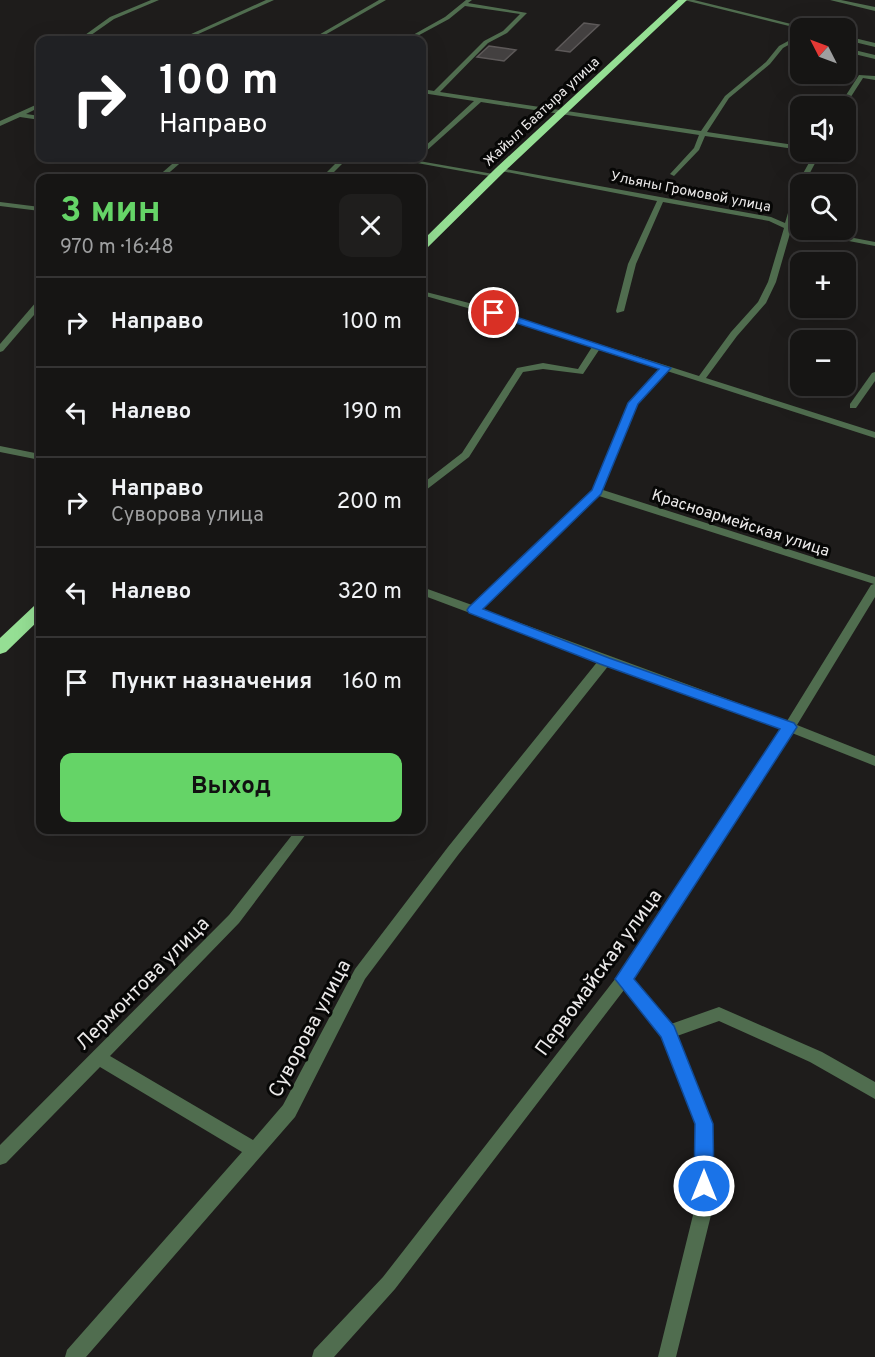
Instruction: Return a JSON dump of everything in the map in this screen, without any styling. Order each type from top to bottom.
[{"type":"highway","name":"Жайыл Баатыра улица","points":[[426,243],[497,172],[685,0]]},
{"type":"highway","points":[[0,648],[36,614]]},
{"type":"street","points":[[87,36],[112,18],[156,0]]},
{"type":"street","points":[[190,36],[271,0]]},
{"type":"street","points":[[320,36],[382,0]]},
{"type":"street","points":[[685,0],[790,25]]},
{"type":"street","points":[[833,0],[875,9]]},
{"type":"street","points":[[414,36],[447,18],[466,2],[524,14],[505,32],[486,42],[435,93]]},
{"type":"street","points":[[867,8],[875,3]]},
{"type":"street","points":[[856,40],[875,45]]},
{"type":"street","points":[[674,174],[697,149],[702,135],[727,97],[768,63],[781,47],[790,42]]},
{"type":"street","points":[[856,52],[875,57]]},
{"type":"street","points":[[848,96],[861,76],[875,78]]},
{"type":"street","points":[[426,92],[790,147]]},
{"type":"street","points":[[426,148],[480,99]]},
{"type":"street","points":[[0,124],[36,107]]},
{"type":"street","points":[[20,114],[36,117]]},
{"type":"street","name":"Ульяны Громовой улица","points":[[426,161],[771,219],[787,227],[875,244]]},
{"type":"street","points":[[164,174],[178,162]]},
{"type":"street","points":[[328,174],[341,162]]},
{"type":"street","points":[[701,379],[734,334],[762,303],[772,282],[800,186],[813,162]]},
{"type":"street","points":[[620,311],[632,264],[661,199]]},
{"type":"street","points":[[0,204],[36,209]]},
{"type":"street","points":[[426,294],[875,435]]},
{"type":"street","points":[[0,349],[36,308]]},
{"type":"street","points":[[426,485],[466,455],[520,370],[543,366],[580,372],[597,346]]},
{"type":"street","points":[[474,610],[597,492],[633,403],[665,368]]},
{"type":"street","points":[[853,406],[875,375]]},
{"type":"street","points":[[0,449],[36,456]]},
{"type":"street","name":"Красноармейская улица","points":[[597,492],[875,581]]},
{"type":"street","name":"Первомайская улица","points":[[321,1357],[389,1283],[624,979],[789,727],[875,588]]},
{"type":"street","points":[[426,592],[875,761]]},
{"type":"street","name":"Суворова улица","points":[[74,1357],[290,1111],[360,974],[453,851],[605,661]]},
{"type":"street","name":"Лермонтова улица","points":[[0,1157],[234,919],[300,834]]},
{"type":"street","points":[[624,979],[668,1032],[704,1124],[704,1207],[667,1357]]},
{"type":"street","points":[[668,1032],[719,1014],[816,1057],[875,1091]]},
{"type":"street","points":[[98,1057],[255,1150]]},
{"type":"building","points":[[584,23],[599,25],[570,52],[556,50]]},
{"type":"building","points":[[489,46],[516,50],[504,61],[477,57]]},
{"type":"route","points":[[494,313],[665,368],[633,403],[597,492],[474,610],[605,661],[789,727],[624,979],[668,1032],[704,1124],[704,1186]]}]
